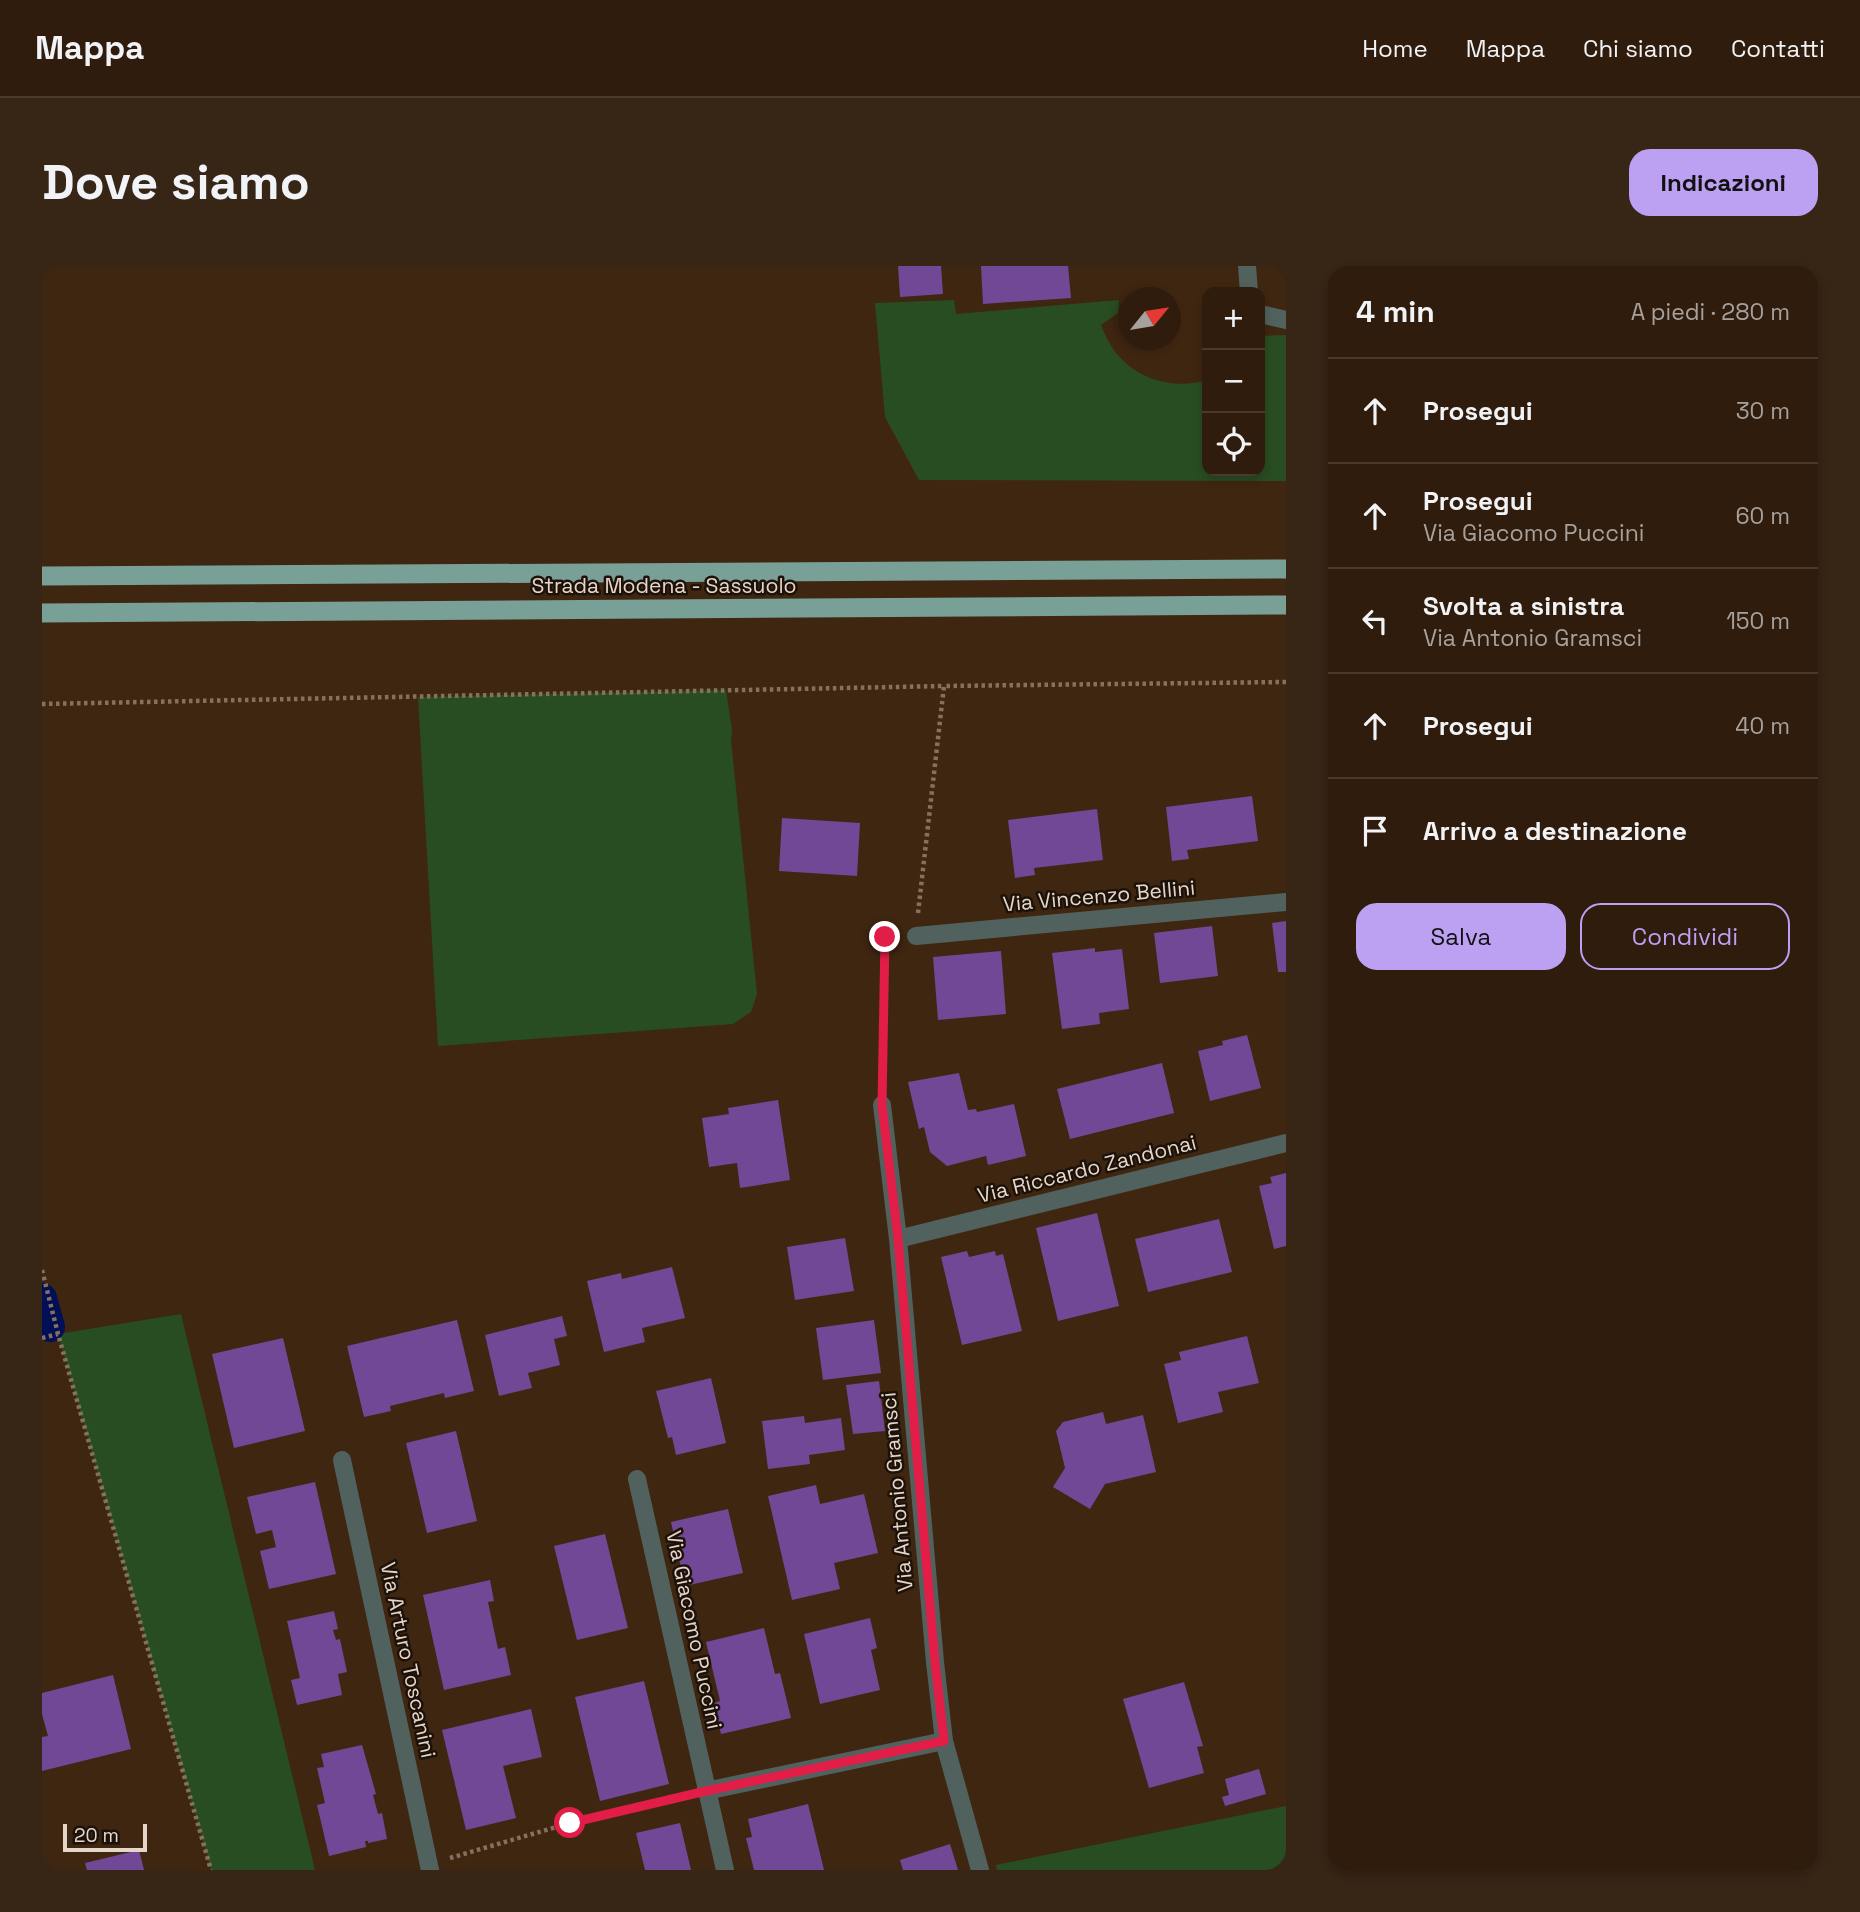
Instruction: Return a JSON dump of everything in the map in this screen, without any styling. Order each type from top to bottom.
[{"type":"highway","name":"Strada Modena - Sassuolo","points":[[42,576],[1286,569]]},
{"type":"highway","name":"Strada Modena - Sassuolo","points":[[42,613],[1286,605]]},
{"type":"street","points":[[1247,266],[1248,287]]},
{"type":"street","points":[[1265,315],[1286,320]]},
{"type":"street","name":"Via Vincenzo Bellini","points":[[916,936],[1286,902]]},
{"type":"street","name":"Via Antonio Gramsci","points":[[882,1105],[898,1239],[944,1741],[981,1870]]},
{"type":"street","name":"Via Riccardo Zandonai","points":[[898,1239],[1286,1143]]},
{"type":"street","name":"Via Arturo Toscanini","points":[[342,1460],[429,1867]]},
{"type":"street","name":"Via Giacomo Puccini","points":[[637,1479],[724,1870]]},
{"type":"street","points":[[706,1791],[944,1741]]},
{"type":"path","points":[[42,704],[1286,682]]},
{"type":"path","points":[[882,1105],[885,937],[916,936],[944,686]]},
{"type":"path","points":[[42,1270],[211,1870]]},
{"type":"path","points":[[42,1338],[58,1334]]},
{"type":"path","points":[[429,1867],[570,1823],[706,1791]]},
{"type":"green space","points":[[954,300],[956,314],[1118,300],[1118,313],[1101,325],[1112,348],[1126,363],[1147,376],[1170,383],[1202,381],[1202,476],[1265,476],[1265,336],[1286,335],[1286,481],[919,480],[885,417],[875,303]]},
{"type":"green space","points":[[726,690],[757,994],[751,1012],[733,1024],[438,1046],[418,697]]},
{"type":"green space","points":[[181,1314],[315,1870],[211,1870],[58,1334]]},
{"type":"green space","points":[[1286,1806],[1286,1870],[997,1870],[996,1865]]},
{"type":"building","points":[[898,266],[941,266],[943,294],[900,297]]},
{"type":"building","points":[[981,266],[1068,266],[1071,298],[983,304]]},
{"type":"building","points":[[1252,796],[1258,841],[1187,850],[1189,859],[1172,861],[1166,807]]},
{"type":"building","points":[[1097,809],[1103,860],[1034,868],[1035,875],[1015,878],[1008,820]]},
{"type":"building","points":[[782,818],[860,823],[857,876],[779,871]]},
{"type":"building","points":[[1286,921],[1286,972],[1278,972],[1272,923]]},
{"type":"building","points":[[1212,926],[1218,976],[1160,983],[1154,933]]},
{"type":"building","points":[[1095,948],[1095,952],[1122,949],[1129,1009],[1099,1013],[1100,1024],[1062,1029],[1052,953]]},
{"type":"building","points":[[1001,951],[1006,1014],[938,1020],[933,957]]},
{"type":"building","points":[[1247,1035],[1261,1088],[1210,1101],[1198,1051]]},
{"type":"building","points":[[1162,1063],[1174,1113],[1070,1139],[1057,1089]]},
{"type":"building","points":[[959,1073],[968,1110],[976,1109],[977,1112],[1014,1104],[1026,1156],[988,1165],[986,1156],[947,1166],[930,1152],[924,1127],[919,1129],[908,1082]]},
{"type":"building","points":[[778,1100],[790,1180],[740,1188],[737,1163],[709,1167],[702,1118],[729,1114],[728,1108]]},
{"type":"building","points":[[1286,1173],[1286,1246],[1274,1249],[1259,1186],[1272,1183],[1270,1177]]},
{"type":"building","points":[[1097,1213],[1119,1306],[1058,1321],[1036,1228]]},
{"type":"building","points":[[1219,1219],[1232,1272],[1148,1292],[1135,1239]]},
{"type":"building","points":[[845,1238],[854,1291],[795,1300],[787,1247]]},
{"type":"building","points":[[967,1251],[969,1257],[995,1251],[996,1256],[1003,1254],[1022,1331],[962,1345],[941,1257]]},
{"type":"building","points":[[672,1267],[685,1318],[642,1328],[645,1342],[604,1352],[587,1281],[621,1273],[622,1279]]},
{"type":"building","points":[[562,1316],[567,1336],[554,1339],[560,1365],[528,1373],[532,1388],[499,1396],[485,1335]]},
{"type":"building","points":[[457,1320],[474,1391],[445,1398],[444,1393],[390,1406],[391,1411],[364,1417],[347,1346]]},
{"type":"building","points":[[874,1320],[881,1373],[823,1380],[816,1328]]},
{"type":"building","points":[[1247,1336],[1259,1383],[1218,1392],[1223,1412],[1178,1423],[1164,1364],[1181,1360],[1179,1352]]},
{"type":"building","points":[[283,1338],[305,1431],[234,1448],[212,1354]]},
{"type":"building","points":[[711,1378],[726,1443],[676,1455],[672,1437],[668,1438],[656,1391]]},
{"type":"building","points":[[879,1381],[885,1431],[853,1434],[846,1385]]},
{"type":"building","points":[[1103,1412],[1106,1424],[1143,1415],[1156,1472],[1105,1484],[1090,1509],[1053,1487],[1065,1468],[1056,1431],[1063,1422]]},
{"type":"building","points":[[804,1416],[805,1423],[841,1418],[845,1450],[809,1455],[810,1464],[768,1469],[762,1421]]},
{"type":"building","points":[[456,1431],[477,1521],[427,1533],[406,1443]]},
{"type":"building","points":[[315,1482],[336,1574],[269,1589],[260,1551],[276,1547],[272,1530],[256,1534],[247,1497]]},
{"type":"building","points":[[816,1485],[820,1504],[864,1494],[878,1553],[834,1563],[840,1589],[792,1600],[768,1496]]},
{"type":"building","points":[[728,1509],[743,1573],[685,1586],[671,1522]]},
{"type":"building","points":[[605,1534],[628,1628],[577,1640],[554,1546]]},
{"type":"building","points":[[490,1580],[494,1601],[488,1602],[498,1649],[505,1647],[511,1675],[444,1690],[423,1595]]},
{"type":"building","points":[[334,1611],[338,1629],[333,1630],[336,1640],[340,1639],[347,1672],[338,1674],[342,1695],[297,1705],[291,1680],[300,1678],[287,1621]]},
{"type":"building","points":[[870,1618],[877,1648],[871,1650],[880,1690],[820,1704],[804,1634]]},
{"type":"building","points":[[764,1628],[775,1674],[780,1673],[791,1718],[721,1734],[714,1703],[720,1701],[706,1642]]},
{"type":"building","points":[[113,1675],[131,1749],[42,1771],[42,1737],[48,1736],[42,1714],[42,1693]]},
{"type":"building","points":[[644,1681],[669,1784],[600,1801],[575,1697]]},
{"type":"building","points":[[1184,1682],[1203,1746],[1197,1747],[1204,1773],[1149,1788],[1123,1699]]},
{"type":"building","points":[[531,1709],[542,1757],[503,1766],[516,1818],[466,1830],[442,1730]]},
{"type":"building","points":[[362,1745],[376,1794],[373,1795],[378,1814],[382,1813],[387,1839],[368,1843],[365,1841],[366,1847],[329,1856],[317,1805],[325,1803],[317,1768],[324,1767],[321,1754]]},
{"type":"building","points":[[1259,1769],[1266,1794],[1225,1806],[1222,1797],[1229,1795],[1225,1779]]},
{"type":"building","points":[[808,1804],[824,1870],[754,1870],[746,1838],[752,1837],[748,1819]]},
{"type":"building","points":[[680,1823],[691,1870],[645,1870],[636,1833]]},
{"type":"building","points":[[950,1844],[958,1870],[903,1870],[900,1860]]},
{"type":"building","points":[[139,1850],[144,1870],[87,1870],[85,1863]]},
{"type":"waterway","points":[[42,1298],[50,1327]]},
{"type":"route","points":[[570,1823],[706,1791],[944,1741],[898,1239],[882,1105],[885,937]]}]
